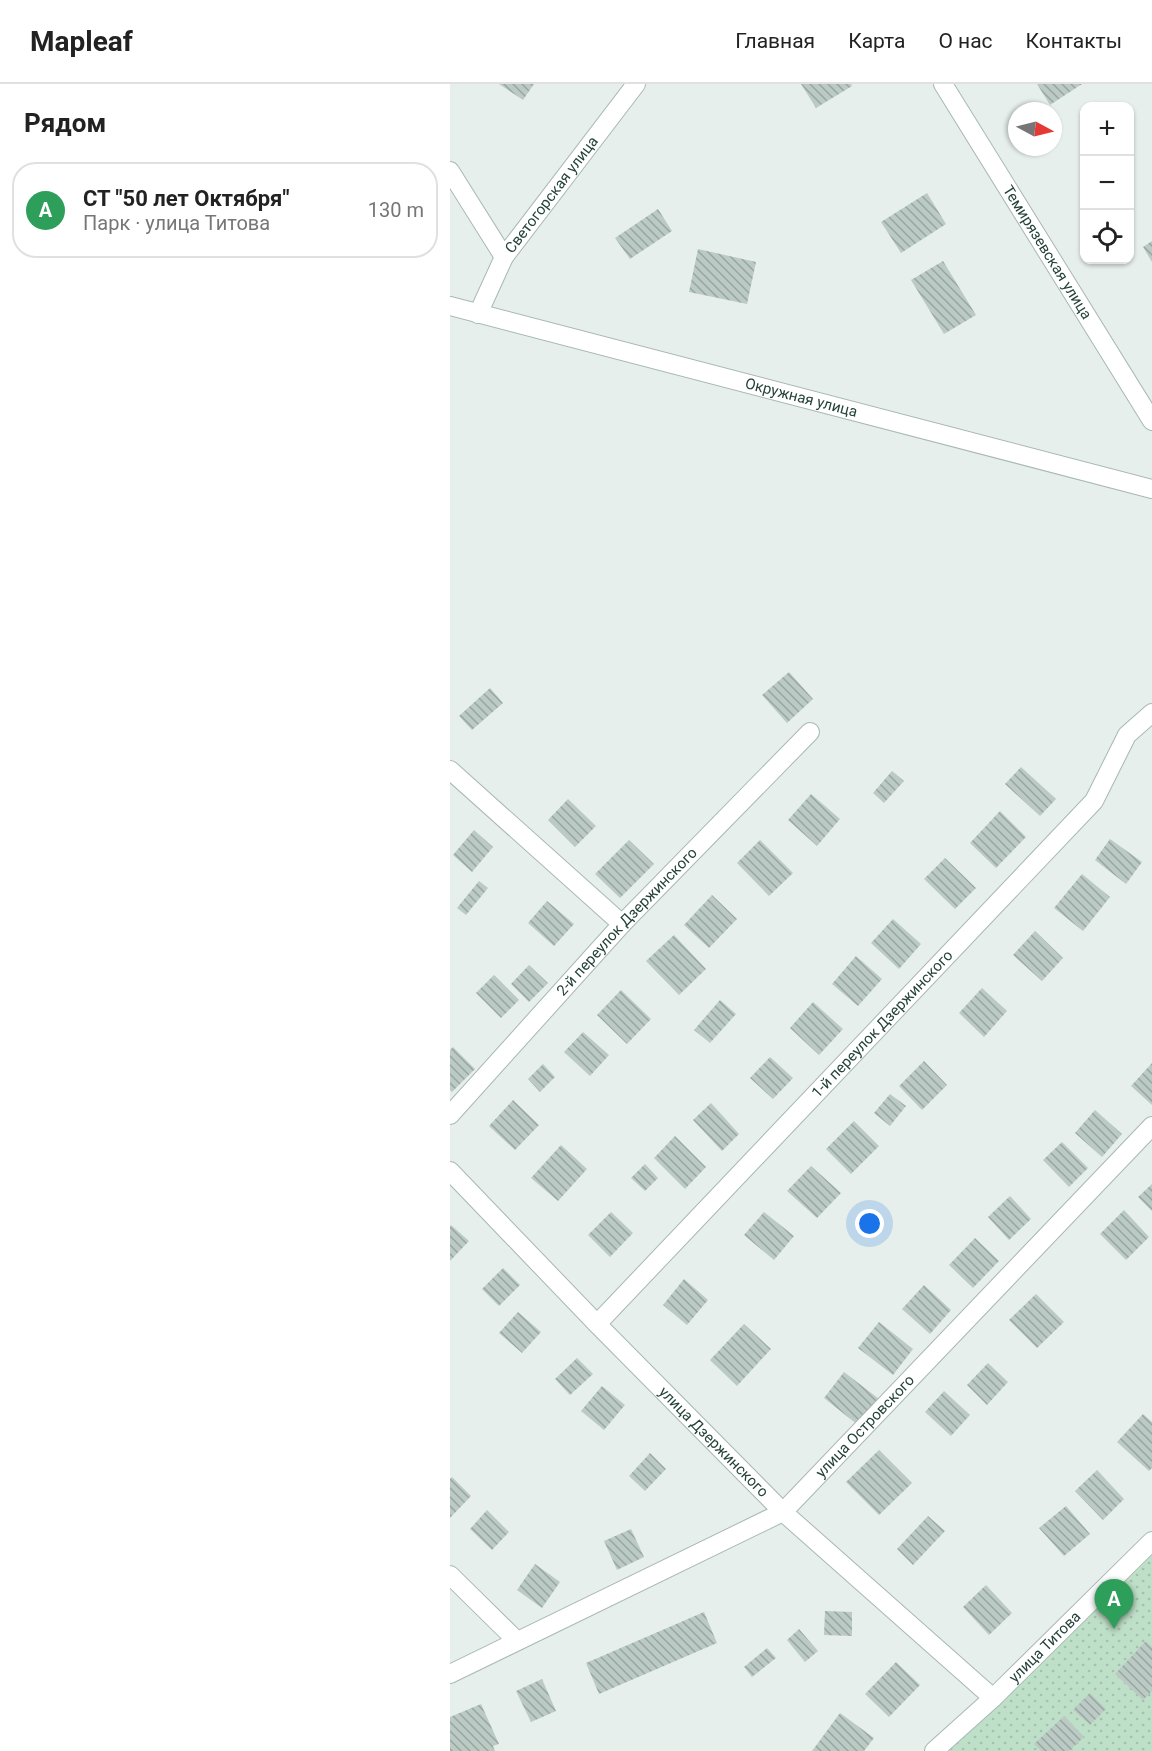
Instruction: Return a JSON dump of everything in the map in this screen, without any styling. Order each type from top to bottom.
[{"type":"street","name":"Светогорская улица","points":[[478,314],[504,257],[636,84]]},
{"type":"street","name":"Темирязевская улица","points":[[943,84],[1152,421]]},
{"type":"street","points":[[450,171],[504,257]]},
{"type":"street","name":"Окружная улица","points":[[450,306],[1152,489]]},
{"type":"street","name":"1-й переулок Дзержинского","points":[[597,1324],[1094,801],[1127,735],[1152,713]]},
{"type":"street","name":"2-й переулок Дзержинского","points":[[450,1115],[622,924],[810,732]]},
{"type":"street","points":[[450,770],[622,924]]},
{"type":"street","name":"улица Островского","points":[[450,1674],[783,1512],[1152,1126]]},
{"type":"street","name":"улица Дзержинского","points":[[450,1171],[783,1512],[993,1698]]},
{"type":"street","name":"улица Титова","points":[[934,1751],[993,1698],[1152,1541]]},
{"type":"street","points":[[450,1575],[516,1640]]},
{"type":"green space","points":[[1152,1555],[1152,1751],[949,1751],[1000,1704]]},
{"type":"building","points":[[499,84],[534,84],[523,100]]},
{"type":"building","points":[[801,84],[851,84],[852,86],[816,108]]},
{"type":"building","points":[[1037,84],[1082,84],[1055,102],[1048,102]]},
{"type":"building","points":[[927,193],[946,224],[901,253],[881,222]]},
{"type":"building","points":[[658,209],[672,231],[630,259],[615,238]]},
{"type":"building","points":[[1152,241],[1152,262],[1143,247]]},
{"type":"building","points":[[698,249],[756,262],[747,304],[689,292]]},
{"type":"building","points":[[943,261],[976,315],[944,334],[911,280]]},
{"type":"building","points":[[789,672],[813,699],[787,723],[762,695]]},
{"type":"building","points":[[490,688],[503,703],[472,730],[459,716]]},
{"type":"building","points":[[1021,767],[1056,799],[1040,816],[1005,784]]},
{"type":"building","points":[[892,771],[904,781],[884,803],[873,793]]},
{"type":"building","points":[[811,794],[840,819],[817,846],[788,820]]},
{"type":"building","points":[[568,799],[596,826],[575,847],[548,820]]},
{"type":"building","points":[[1000,811],[1026,837],[996,868],[970,843]]},
{"type":"building","points":[[474,830],[493,847],[472,872],[453,855]]},
{"type":"building","points":[[1110,839],[1142,862],[1126,884],[1095,860]]},
{"type":"building","points":[[629,840],[654,864],[620,898],[595,874]]},
{"type":"building","points":[[760,840],[793,873],[769,896],[737,863]]},
{"type":"building","points":[[945,858],[976,888],[955,909],[924,879]]},
{"type":"building","points":[[1082,874],[1110,897],[1083,931],[1054,908]]},
{"type":"building","points":[[479,881],[488,888],[466,915],[457,908]]},
{"type":"building","points":[[712,895],[737,919],[709,948],[684,925]]},
{"type":"building","points":[[547,901],[574,924],[554,946],[528,923]]},
{"type":"building","points":[[893,919],[921,944],[899,969],[871,943]]},
{"type":"building","points":[[1035,931],[1063,958],[1042,981],[1013,955]]},
{"type":"building","points":[[674,935],[706,969],[679,995],[646,961]]},
{"type":"building","points":[[856,956],[882,979],[858,1006],[832,984]]},
{"type":"building","points":[[529,965],[548,983],[529,1002],[511,984]]},
{"type":"building","points":[[494,975],[519,1000],[501,1018],[476,993]]},
{"type":"building","points":[[982,988],[1007,1011],[984,1037],[959,1013]]},
{"type":"building","points":[[621,990],[651,1019],[627,1044],[597,1015]]},
{"type":"building","points":[[720,1000],[736,1014],[710,1043],[694,1030]]},
{"type":"building","points":[[813,1002],[843,1029],[819,1055],[790,1028]]},
{"type":"building","points":[[583,1032],[609,1055],[590,1076],[564,1052]]},
{"type":"building","points":[[453,1047],[475,1069],[452,1092],[450,1090],[450,1050]]},
{"type":"building","points":[[770,1057],[793,1078],[773,1099],[750,1078]]},
{"type":"building","points":[[924,1061],[947,1085],[922,1110],[899,1086]]},
{"type":"building","points":[[1152,1063],[1152,1105],[1131,1086]]},
{"type":"building","points":[[543,1064],[555,1077],[540,1092],[528,1079]]},
{"type":"building","points":[[890,1094],[906,1106],[890,1126],[874,1113]]},
{"type":"building","points":[[513,1100],[539,1125],[515,1150],[489,1126]]},
{"type":"building","points":[[711,1103],[739,1134],[722,1151],[693,1120]]},
{"type":"building","points":[[1095,1110],[1122,1134],[1102,1157],[1075,1133]]},
{"type":"building","points":[[854,1121],[879,1146],[851,1174],[826,1149]]},
{"type":"building","points":[[675,1136],[706,1167],[685,1189],[654,1158]]},
{"type":"building","points":[[1062,1142],[1088,1168],[1069,1187],[1043,1160]]},
{"type":"building","points":[[561,1145],[587,1169],[558,1201],[531,1178]]},
{"type":"building","points":[[645,1164],[658,1178],[645,1191],[631,1178]]},
{"type":"building","points":[[811,1166],[841,1193],[817,1218],[787,1191]]},
{"type":"building","points":[[1152,1184],[1152,1211],[1138,1197]]},
{"type":"building","points":[[1010,1196],[1031,1219],[1009,1240],[988,1217]]},
{"type":"building","points":[[1124,1210],[1149,1237],[1126,1260],[1100,1234]]},
{"type":"building","points":[[611,1212],[633,1233],[610,1257],[588,1235]]},
{"type":"building","points":[[764,1212],[794,1236],[774,1260],[744,1235]]},
{"type":"building","points":[[451,1225],[469,1241],[450,1261],[450,1227]]},
{"type":"building","points":[[975,1238],[999,1261],[973,1288],[949,1265]]},
{"type":"building","points":[[503,1268],[520,1285],[499,1306],[482,1289]]},
{"type":"building","points":[[684,1279],[708,1300],[687,1325],[663,1305]]},
{"type":"building","points":[[924,1285],[951,1310],[930,1334],[902,1309]]},
{"type":"building","points":[[1036,1294],[1064,1322],[1037,1348],[1009,1320]]},
{"type":"building","points":[[518,1312],[541,1332],[522,1353],[499,1333]]},
{"type":"building","points":[[879,1322],[913,1349],[893,1375],[858,1348]]},
{"type":"building","points":[[744,1324],[771,1349],[737,1386],[710,1360]]},
{"type":"building","points":[[577,1358],[593,1374],[570,1395],[555,1379]]},
{"type":"building","points":[[988,1363],[1008,1382],[987,1405],[967,1385]]},
{"type":"building","points":[[844,1372],[879,1399],[858,1425],[824,1398]]},
{"type":"building","points":[[602,1386],[625,1405],[604,1430],[581,1411]]},
{"type":"building","points":[[944,1391],[970,1415],[951,1436],[925,1412]]},
{"type":"building","points":[[1143,1414],[1152,1422],[1152,1468],[1149,1471],[1117,1442]]},
{"type":"building","points":[[879,1450],[912,1483],[879,1515],[846,1482]]},
{"type":"building","points":[[650,1453],[666,1469],[645,1491],[629,1476]]},
{"type":"building","points":[[1097,1470],[1124,1499],[1103,1520],[1075,1491]]},
{"type":"building","points":[[452,1477],[471,1496],[450,1518],[450,1479]]},
{"type":"building","points":[[1066,1506],[1090,1534],[1064,1556],[1039,1528]]},
{"type":"building","points":[[487,1510],[509,1532],[492,1550],[470,1529]]},
{"type":"building","points":[[928,1516],[945,1531],[913,1565],[897,1549]]},
{"type":"building","points":[[631,1529],[644,1557],[617,1570],[604,1541]]},
{"type":"building","points":[[535,1564],[560,1582],[542,1608],[517,1590]]},
{"type":"building","points":[[986,1585],[1012,1613],[989,1635],[963,1607]]},
{"type":"building","points":[[825,1611],[852,1612],[852,1636],[824,1635]]},
{"type":"building","points":[[704,1612],[717,1643],[599,1694],[586,1663]]},
{"type":"building","points":[[799,1629],[818,1651],[805,1662],[787,1640]]},
{"type":"building","points":[[1146,1641],[1152,1647],[1152,1691],[1143,1700],[1115,1674]]},
{"type":"building","points":[[767,1648],[776,1658],[752,1677],[744,1667]]},
{"type":"building","points":[[896,1662],[920,1685],[889,1717],[865,1694]]},
{"type":"building","points":[[542,1679],[556,1711],[531,1722],[516,1691]]},
{"type":"building","points":[[1090,1693],[1106,1709],[1090,1725],[1073,1710]]},
{"type":"building","points":[[481,1704],[499,1744],[493,1746],[495,1751],[450,1751],[450,1717]]},
{"type":"building","points":[[840,1713],[874,1738],[864,1751],[812,1751]]},
{"type":"building","points":[[1064,1716],[1084,1737],[1069,1751],[1041,1751],[1034,1744]]},
{"type":"place","name":"СТ \"50 лет Октября\"","points":[[1114,1629]]}]
